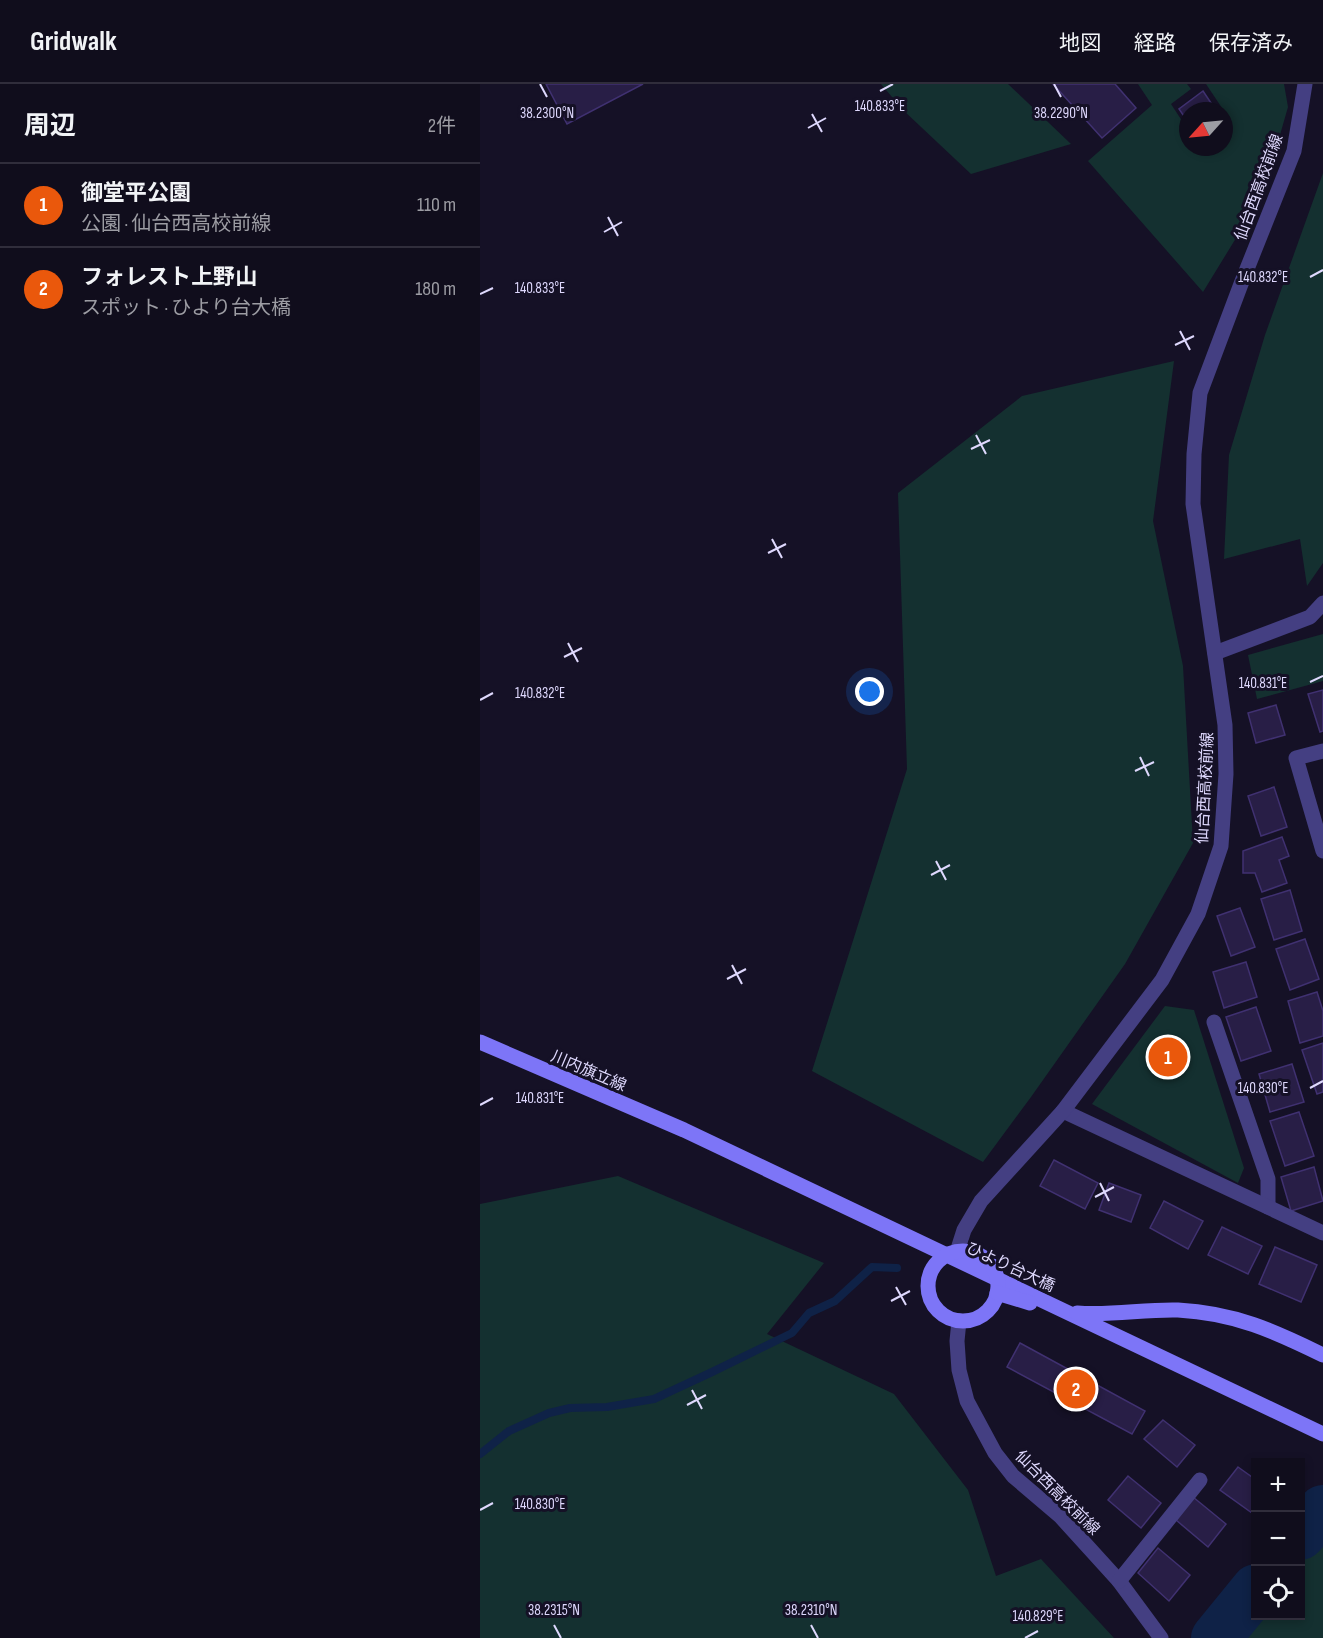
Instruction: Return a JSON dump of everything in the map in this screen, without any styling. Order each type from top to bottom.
[{"type":"street","name":"仙台西高校前線","points":[[957,1252],[964,1230],[981,1201],[1063,1112],[1162,980],[1198,914],[1221,846],[1226,774],[1225,725],[1193,504],[1194,454],[1200,393],[1240,284],[1294,150],[1305,84]]},
{"type":"street","points":[[1215,653],[1310,617],[1323,603]]},
{"type":"street","points":[[1323,751],[1296,758],[1323,851]]},
{"type":"street","points":[[1214,1022],[1268,1179],[1268,1207]]},
{"type":"street","name":"川内旗立線","points":[[480,1042],[684,1130]]},
{"type":"street","points":[[1063,1112],[1323,1233]]},
{"type":"street","name":"ひより台大橋","points":[[684,1130],[1323,1434]]},
{"type":"street","points":[[957,1252],[979,1255],[994,1271],[997,1293],[993,1304],[976,1319],[959,1321],[942,1315],[929,1296],[928,1284],[937,1263],[957,1252]]},
{"type":"street","points":[[997,1293],[1052,1310],[1102,1316],[1179,1310],[1224,1316],[1271,1330],[1323,1355]]},
{"type":"street","name":"仙台西高校前線","points":[[959,1321],[957,1341],[959,1371],[967,1401],[995,1453],[1013,1476],[1060,1516],[1119,1581],[1161,1638]]},
{"type":"street","points":[[1119,1581],[1200,1480]]},
{"type":"green space","points":[[881,84],[1008,84],[1071,144],[971,174],[903,110]]},
{"type":"green space","points":[[1138,84],[1187,84],[1191,89],[1171,104],[1179,116],[1179,156],[1233,156],[1233,102],[1218,102],[1206,84],[1284,84],[1288,107],[1263,194],[1203,292],[1088,161],[1152,105]]},
{"type":"green space","points":[[1323,173],[1323,563],[1307,586],[1300,539],[1224,559],[1229,455],[1265,335]]},
{"type":"green space","points":[[1174,361],[1153,521],[1183,666],[1193,843],[1125,964],[983,1162],[812,1071],[907,769],[898,493],[1022,396]]},
{"type":"green space","points":[[1323,634],[1323,681],[1257,699],[1248,655]]},
{"type":"green space","points":[[1165,1006],[1194,1010],[1244,1168],[1238,1183],[1092,1104]]},
{"type":"green space","points":[[618,1176],[824,1263],[767,1334],[894,1394],[968,1490],[996,1576],[1041,1559],[1114,1638],[480,1638],[480,1204]]},
{"type":"green space","points":[[1323,1530],[1323,1638],[1241,1638],[1255,1620],[1305,1620],[1305,1555]]},
{"type":"building","points":[[546,84],[643,84],[567,124]]},
{"type":"building","points":[[1053,84],[1115,84],[1136,108],[1102,138]]},
{"type":"building","points":[[1203,91],[1210,102],[1188,102]]},
{"type":"building","points":[[1323,690],[1323,731],[1320,732],[1308,694]]},
{"type":"building","points":[[1276,705],[1285,735],[1256,743],[1248,713]]},
{"type":"building","points":[[1274,787],[1287,827],[1261,836],[1248,796]]},
{"type":"building","points":[[1282,837],[1289,856],[1279,860],[1287,883],[1262,892],[1255,873],[1243,873],[1243,851]]},
{"type":"building","points":[[1290,890],[1302,931],[1274,940],[1261,899]]},
{"type":"building","points":[[1240,908],[1255,947],[1231,956],[1217,916]]},
{"type":"building","points":[[1305,939],[1319,979],[1290,990],[1276,949]]},
{"type":"building","points":[[1246,962],[1257,997],[1224,1008],[1213,972]]},
{"type":"building","points":[[1317,992],[1323,1011],[1323,1036],[1300,1043],[1288,1001]]},
{"type":"building","points":[[1256,1007],[1271,1051],[1241,1061],[1226,1017]]},
{"type":"building","points":[[1323,1043],[1323,1092],[1317,1094],[1302,1050]]},
{"type":"building","points":[[1292,1064],[1304,1102],[1270,1112],[1259,1074]]},
{"type":"building","points":[[1299,1112],[1314,1156],[1285,1166],[1270,1121]]},
{"type":"building","points":[[1054,1160],[1098,1183],[1085,1209],[1040,1186]]},
{"type":"building","points":[[1314,1167],[1323,1201],[1291,1211],[1281,1177]]},
{"type":"building","points":[[1109,1183],[1141,1195],[1131,1222],[1099,1210]]},
{"type":"building","points":[[1164,1201],[1203,1221],[1188,1249],[1150,1228]]},
{"type":"building","points":[[1222,1227],[1262,1246],[1248,1274],[1208,1255]]},
{"type":"building","points":[[1275,1247],[1317,1265],[1301,1302],[1259,1284]]},
{"type":"building","points":[[1020,1343],[1145,1411],[1132,1434],[1007,1367]]},
{"type":"building","points":[[1163,1420],[1195,1445],[1177,1467],[1144,1439]]},
{"type":"building","points":[[1238,1467],[1251,1476],[1251,1512],[1220,1490]]},
{"type":"building","points":[[1128,1476],[1161,1503],[1141,1528],[1108,1500]]},
{"type":"building","points":[[1193,1497],[1226,1524],[1208,1547],[1176,1520]]},
{"type":"building","points":[[1158,1548],[1190,1575],[1169,1601],[1138,1573]]},
{"type":"waterway","points":[[480,1454],[509,1431],[549,1413],[570,1408],[607,1407],[654,1399],[792,1333],[809,1313],[835,1301],[872,1267],[897,1268]]},
{"type":"waterway","points":[[1305,1530],[1323,1510]]},
{"type":"waterway","points":[[1216,1638],[1251,1595]]},
{"type":"place","name":"御堂平公園","points":[[1168,1057]]},
{"type":"place","name":"フォレスト上野山","points":[[1076,1389]]}]
